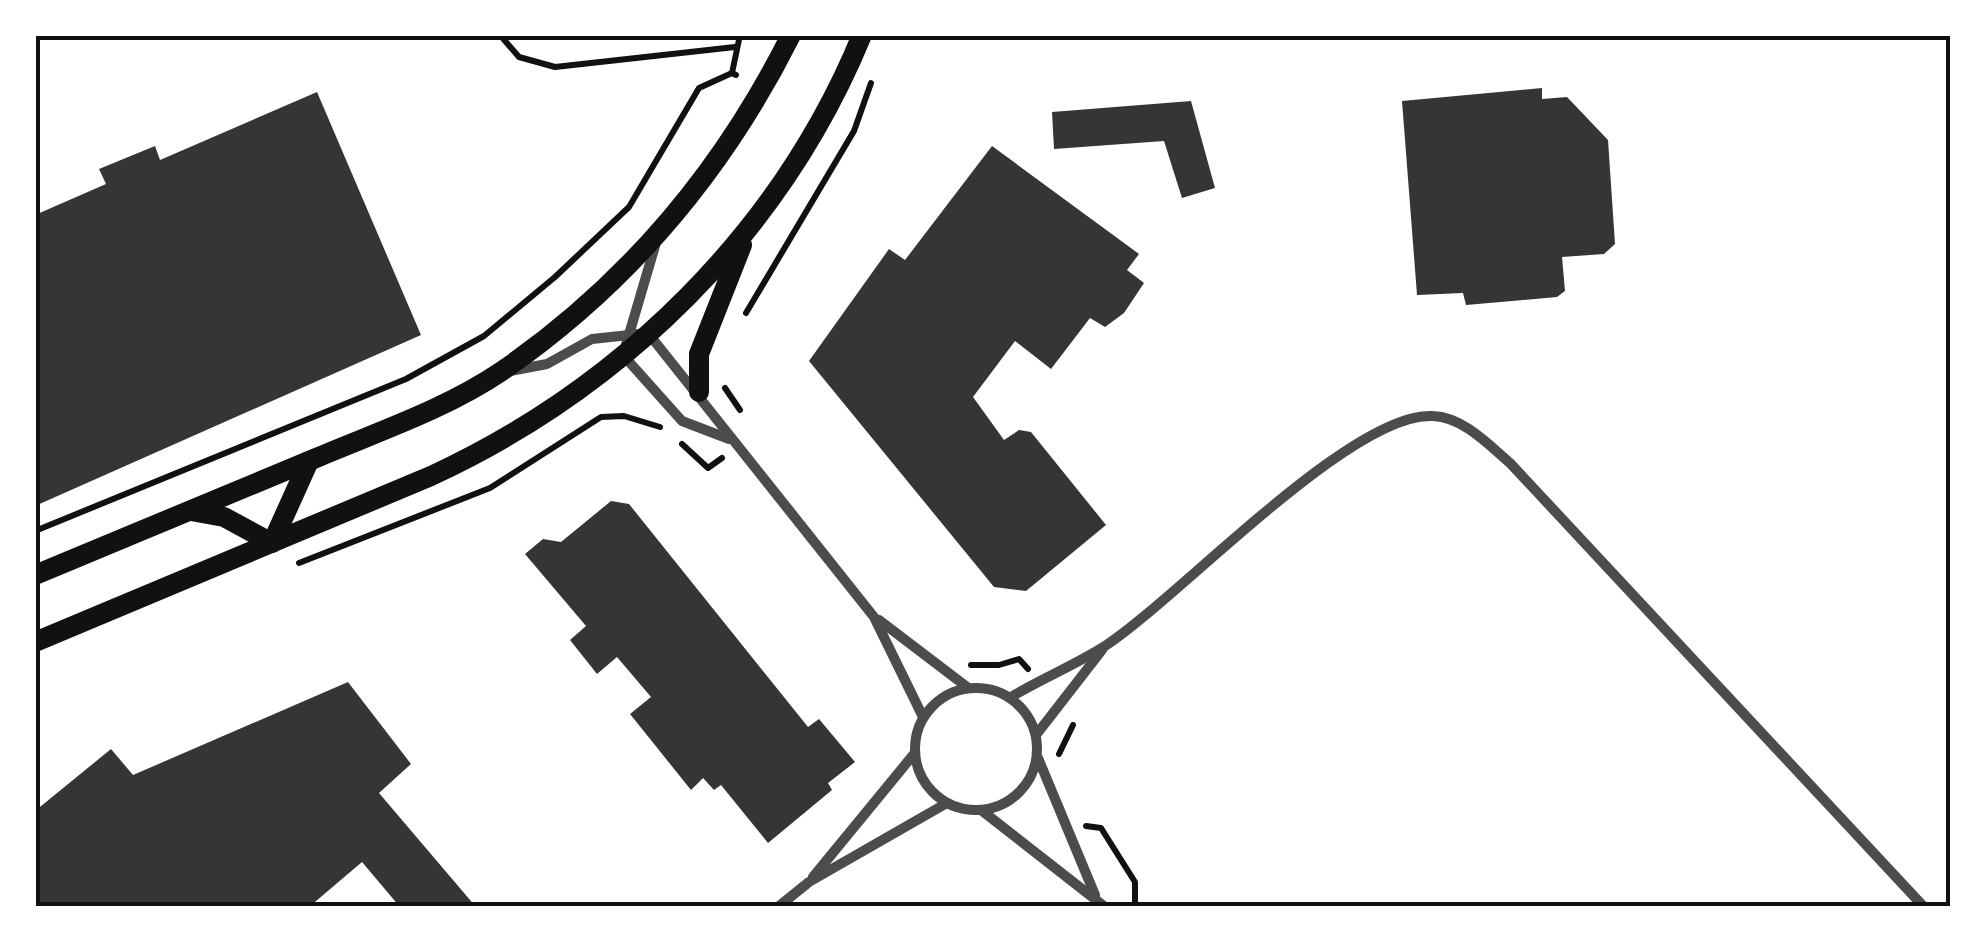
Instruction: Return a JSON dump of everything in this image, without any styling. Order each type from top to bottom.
[{"type":"main road","points":[[35,575],[398,424],[500,372],[596,296],[689,202],[741,128],[791,35]]},
{"type":"main road","points":[[35,642],[493,448],[633,341],[744,238],[797,163],[862,35]]},
{"type":"main road","points":[[699,392],[699,354],[744,238]]},
{"type":"main road","points":[[272,543],[309,460]]},
{"type":"main road","points":[[189,510],[224,517],[272,543]]},
{"type":"street","points":[[659,234],[633,341],[682,421],[733,443]]},
{"type":"street","points":[[500,372],[547,364],[592,339],[633,341],[699,392],[733,443],[874,617],[923,718]]},
{"type":"street","points":[[1010,697],[1106,646],[1346,450],[1397,420],[1436,416],[1473,431],[1510,463],[1924,907]]},
{"type":"street","points":[[874,617],[967,688]]},
{"type":"street","points":[[1036,735],[1106,646]]},
{"type":"street","points":[[809,882],[914,754],[923,718],[950,693],[982,687],[1010,697],[1022,707],[1036,735],[1038,757],[1096,896]]},
{"type":"street","points":[[914,754],[930,791],[947,803],[982,810],[1002,805],[1019,793],[1038,757]]},
{"type":"street","points":[[778,907],[809,882],[947,803]]},
{"type":"street","points":[[982,810],[1106,907]]},
{"type":"path","points":[[500,35],[519,57],[554,67],[735,46],[740,35]]},
{"type":"path","points":[[740,321],[854,131],[878,67]]},
{"type":"path","points":[[35,531],[406,380],[484,336],[555,277],[628,207],[699,88],[732,74]]},
{"type":"path","points":[[288,567],[490,488],[601,417],[624,416],[660,427],[708,468],[733,443],[756,431],[725,389],[723,370]]},
{"type":"path","points":[[955,658],[968,665],[999,665],[1019,659],[1038,681]]},
{"type":"path","points":[[1057,758],[1074,724],[1058,706]]},
{"type":"path","points":[[1078,825],[1101,828],[1135,882],[1136,907]]},
{"type":"building","points":[[1542,88],[1542,99],[1567,97],[1608,140],[1615,244],[1604,254],[1562,257],[1565,291],[1557,297],[1466,305],[1463,293],[1417,295],[1402,101]]},
{"type":"building","points":[[317,92],[421,335],[35,506],[35,215],[106,184],[99,169],[155,146],[160,160]]},
{"type":"building","points":[[1191,101],[1215,188],[1182,198],[1164,141],[1054,149],[1052,112]]},
{"type":"building","points":[[992,146],[1139,254],[1127,270],[1144,283],[1124,313],[1105,327],[1090,318],[1051,369],[1015,341],[973,397],[1004,440],[1019,430],[1031,432],[1106,525],[1026,591],[994,587],[809,361],[889,249],[905,260]]},
{"type":"building","points":[[611,501],[629,504],[808,727],[819,719],[855,762],[828,783],[832,790],[768,843],[721,785],[714,790],[703,778],[691,790],[630,714],[651,697],[617,657],[597,674],[570,640],[586,626],[525,554],[543,539],[561,542]]},
{"type":"building","points":[[348,682],[411,764],[379,793],[476,907],[400,907],[362,862],[309,907],[35,907],[35,811],[111,749],[133,775]]}]
